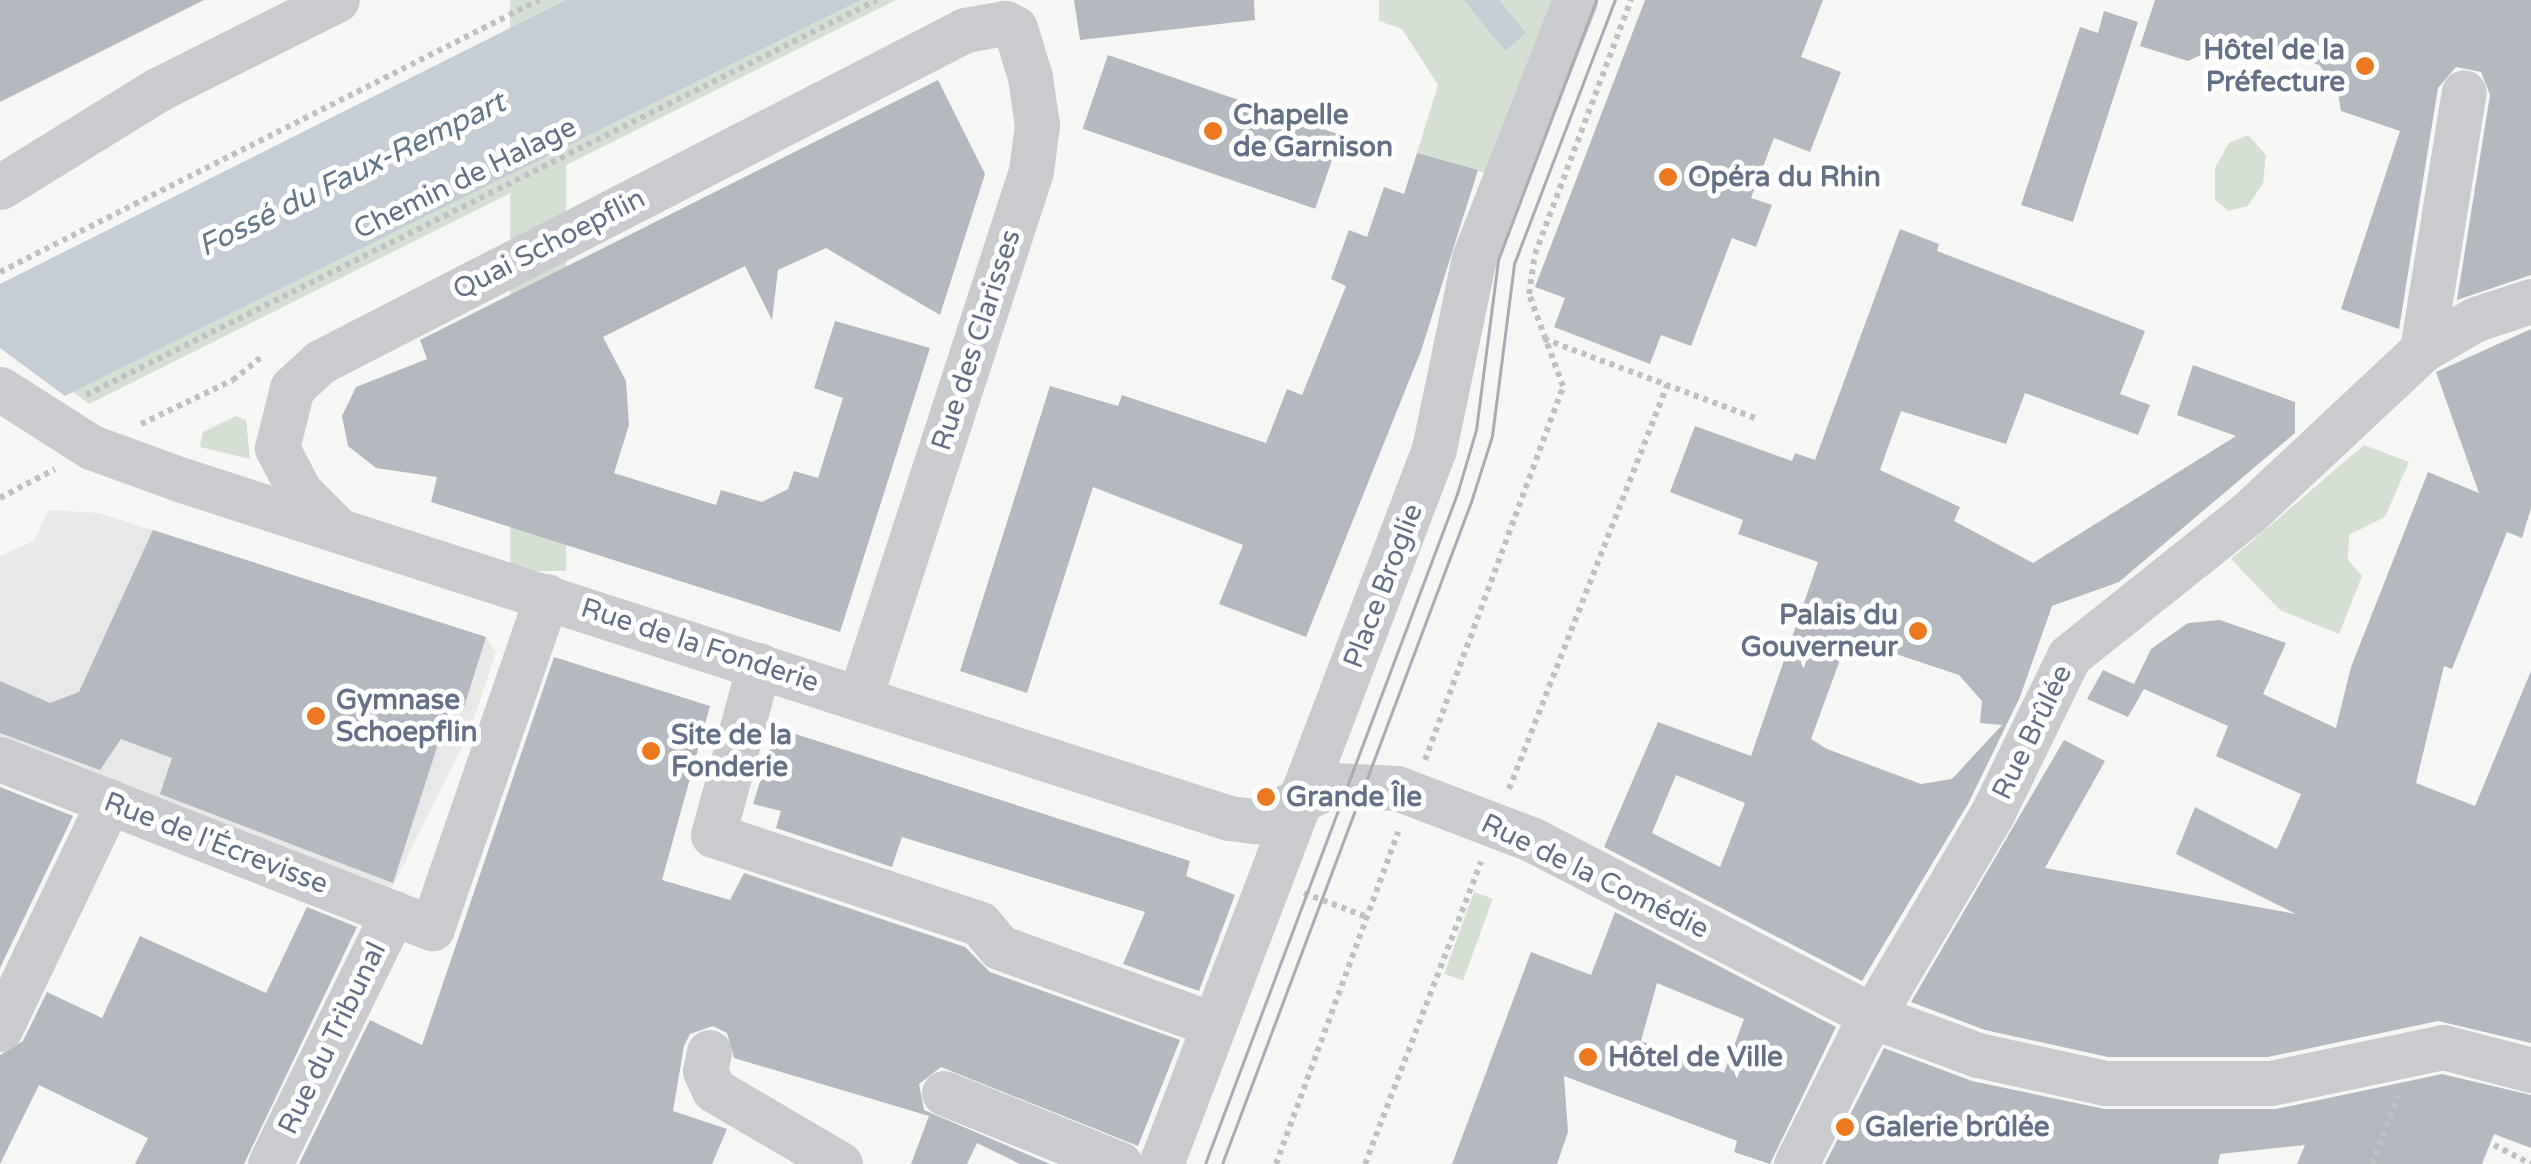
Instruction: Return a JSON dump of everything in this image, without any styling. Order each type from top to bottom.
[{"type":"street","points":[[0,187],[158,90],[337,0]]},
{"type":"street","name":"Place Broglie","points":[[1161,1164],[1305,794],[1448,409],[1474,258],[1574,0]]},
{"type":"street","name":"Rue des Clarisses","points":[[860,697],[1035,148],[1030,76],[1015,28],[992,22],[965,30]]},
{"type":"street","name":"Quai Schoepflin","points":[[341,534],[300,492],[277,448],[292,388],[320,362],[965,30]]},
{"type":"street","points":[[0,154],[64,120],[158,90]]},
{"type":"street","points":[[2422,350],[2464,92]]},
{"type":"street","name":"Rue Brûlée","points":[[1796,1164],[1872,1016],[1992,814],[2069,656],[2247,514],[2422,350],[2476,318],[2531,301]]},
{"type":"street","name":"Rue de la Fonderie","points":[[0,390],[59,410],[91,447],[341,534],[547,596],[1229,818],[1255,821],[1305,794]]},
{"type":"street","name":"Rue du Tribunal","points":[[270,1164],[412,920],[547,596]]},
{"type":"street","points":[[759,666],[713,835],[980,924],[999,948],[1198,1019]]},
{"type":"street","name":"Rue de l'Écrevisse","points":[[0,759],[412,920]]},
{"type":"street","name":"Rue de la Comédie","points":[[1305,794],[1346,784],[1412,794],[1494,826],[1872,1016],[1978,1055],[2105,1082],[2271,1083],[2416,1048]]},
{"type":"street","points":[[0,1029],[110,801]]},
{"type":"street","points":[[2416,1048],[2531,1070]]},
{"type":"street","points":[[710,1052],[705,1072],[714,1090],[840,1164]]},
{"type":"street","points":[[944,1094],[1120,1164]]},
{"type":"path","points":[[0,272],[539,0]]},
{"type":"path","name":"Chemin de Halage","points":[[59,410],[876,0]]},
{"type":"path","points":[[1276,1164],[1563,386],[1529,294],[1535,254],[1631,0]]},
{"type":"path","points":[[1543,339],[1758,419]]},
{"type":"path","points":[[1364,1164],[1666,386]]},
{"type":"path","points":[[0,498],[91,447]]},
{"type":"path","points":[[1294,889],[1367,917]]},
{"type":"path","points":[[2372,1164],[2416,1048]]},
{"type":"path","points":[[2494,1144],[2531,1164]]},
{"type":"shaded area","points":[[510,0],[566,0],[566,571],[510,571]]},
{"type":"shaded area","points":[[861,0],[896,0],[89,404],[73,392]]},
{"type":"shaded area","points":[[1379,0],[1556,0],[1492,175],[1417,153],[1438,85],[1402,29],[1379,21]]},
{"type":"shaded area","points":[[2248,135],[2266,155],[2263,183],[2248,206],[2228,211],[2215,200],[2215,168],[2229,143]]},
{"type":"shaded area","points":[[236,416],[246,420],[250,459],[200,447],[203,432]]},
{"type":"shaded area","points":[[2364,445],[2409,462],[2385,517],[2349,535],[2348,560],[2362,576],[2339,634],[2280,610],[2231,559]]},
{"type":"shaded area","points":[[48,510],[99,513],[486,637],[496,652],[469,733],[391,890],[0,744],[0,556],[34,541]]},
{"type":"shaded area","points":[[1474,892],[1493,899],[1463,981],[1444,974]]},
{"type":"water","name":"Fossé du Faux-Rempart","points":[[566,0],[861,0],[65,396],[0,348],[0,284]]},
{"type":"water","points":[[1464,0],[1499,0],[1526,33],[1505,51]]},
{"type":"building","points":[[0,0],[204,0],[0,102]]},
{"type":"building","points":[[1074,0],[1254,0],[1255,20],[1080,40]]},
{"type":"building","name":"Opéra du Rhin","points":[[1645,0],[1823,0],[1801,57],[1841,72],[1810,152],[1774,138],[1751,198],[1772,205],[1756,247],[1732,238],[1691,346],[1661,335],[1650,364],[1554,327],[1565,298],[1535,287]]},
{"type":"building","points":[[2155,0],[2531,0],[2531,275],[2457,300],[2490,95],[2481,72],[2456,67],[2438,88],[2399,329],[2341,309],[2400,131],[2341,111],[2337,87],[2319,65],[2237,38],[2188,61],[2140,46]]},
{"type":"building","points":[[2104,11],[2138,22],[2073,222],[2021,205],[2080,27],[2098,33]]},
{"type":"building","name":"Chapelle de Garnison","points":[[1108,55],[1341,135],[1315,209],[1083,129]]},
{"type":"building","points":[[938,80],[985,174],[940,315],[826,248],[778,270],[772,320],[745,266],[603,337],[626,381],[629,425],[614,473],[716,505],[721,490],[762,502],[788,489],[794,471],[818,478],[843,398],[814,388],[835,321],[930,348],[840,632],[431,502],[437,477],[376,468],[348,446],[342,416],[356,387],[427,359],[420,340]]},
{"type":"building","points":[[1417,153],[1478,170],[1421,351],[1306,637],[1219,604],[1243,545],[1093,487],[1027,693],[960,671],[1050,386],[1118,406],[1122,395],[1266,443],[1287,389],[1302,395],[1346,286],[1331,279],[1349,230],[1367,237],[1384,187],[1404,194]]},
{"type":"building","points":[[1900,229],[1939,244],[1937,251],[2145,331],[2120,394],[2150,405],[2138,435],[2025,393],[2006,444],[1901,411],[1880,470],[1960,507],[1954,521],[2033,563],[2236,436],[2177,415],[2193,365],[2295,402],[2295,433],[2119,582],[2052,606],[2020,697],[1969,802],[1862,981],[1604,847],[1658,722],[1751,756],[1818,562],[1738,534],[1743,520],[1670,492],[1695,426],[1792,461],[1795,453],[1815,460]],"holes":[[[1848,638],[1959,675],[1982,701],[1980,723],[2002,725],[1952,779],[1921,784],[1827,749],[1811,739]],[[1676,775],[1745,803],[1720,867],[1652,833]]]},
{"type":"building","points":[[2531,329],[2531,508],[2522,538],[2507,532],[2452,669],[2444,666],[2416,783],[2475,806],[2531,671],[2531,1043],[2438,1021],[2268,1057],[2108,1057],[1985,1030],[1911,1002],[2064,740],[2105,761],[2045,868],[2296,914],[2176,854],[2195,807],[2277,849],[2301,794],[2216,756],[2228,726],[2144,689],[2128,717],[2087,699],[2103,670],[2134,684],[2151,649],[2188,623],[2220,620],[2286,643],[2263,694],[2336,728],[2351,667],[2428,472],[2479,493],[2436,372]]},
{"type":"building","name":"Gymnase Schoepflin","points":[[153,530],[486,637],[464,707],[451,704],[393,883],[160,794],[172,758],[121,739],[100,770],[0,733],[0,681],[50,703],[79,692]]},
{"type":"building","points":[[554,657],[710,706],[662,880],[730,900],[744,873],[965,947],[990,972],[1180,1040],[1138,1146],[941,1067],[919,1084],[924,1110],[1050,1164],[1020,1164],[977,1143],[967,1164],[911,1164],[929,1116],[734,1058],[727,1033],[713,1026],[690,1034],[684,1046],[673,1111],[727,1129],[712,1164],[299,1164],[370,1020],[422,1045]]},
{"type":"building","points":[[777,728],[1190,861],[1186,876],[1235,895],[1199,991],[1123,964],[1145,912],[902,837],[892,867],[776,828],[781,811],[753,804]]},
{"type":"building","points":[[0,787],[73,816],[0,968]]},
{"type":"building","points":[[307,907],[357,927],[244,1164],[135,1164],[148,1138],[39,1085],[0,1164],[0,1055],[23,1041],[47,992],[102,1018],[140,936],[266,993]]},
{"type":"building","name":"Hôtel de Ville","points":[[1615,912],[1836,1027],[1770,1164],[1734,1152],[1737,1141],[1564,1076],[1568,1132],[1557,1164],[1452,1164],[1531,952],[1591,975]],"holes":[[[1657,983],[1744,1019],[1724,1073],[1641,1041]]]},
{"type":"building","points":[[1884,1048],[1972,1081],[2105,1109],[2276,1109],[2442,1074],[2531,1095],[2531,1148],[2494,1134],[2482,1164],[2297,1164],[2305,1145],[2220,1154],[2218,1164],[1825,1164]]},
{"type":"tram line","points":[[1205,1164],[1457,494],[1476,430],[1498,260],[1596,0]]},
{"type":"tram line","points":[[1222,1164],[1471,502],[1492,436],[1514,264],[1615,0]]},
{"type":"place","name":"Hôtel de la Préfecture","points":[[2365,66]]},
{"type":"place","name":"Chapelle de Garnison","points":[[1213,131]]},
{"type":"place","name":"Opéra du Rhin","points":[[1668,177]]},
{"type":"place","name":"Palais du Gouverneur","points":[[1918,631]]},
{"type":"place","name":"Gymnase Schoepflin","points":[[316,716]]},
{"type":"place","name":"Site de la Fonderie","points":[[651,751]]},
{"type":"place","name":"Grande Île","points":[[1266,797]]},
{"type":"place","name":"Hôtel de Ville","points":[[1588,1057]]},
{"type":"place","name":"Galerie brûlée","points":[[1845,1127]]}]
